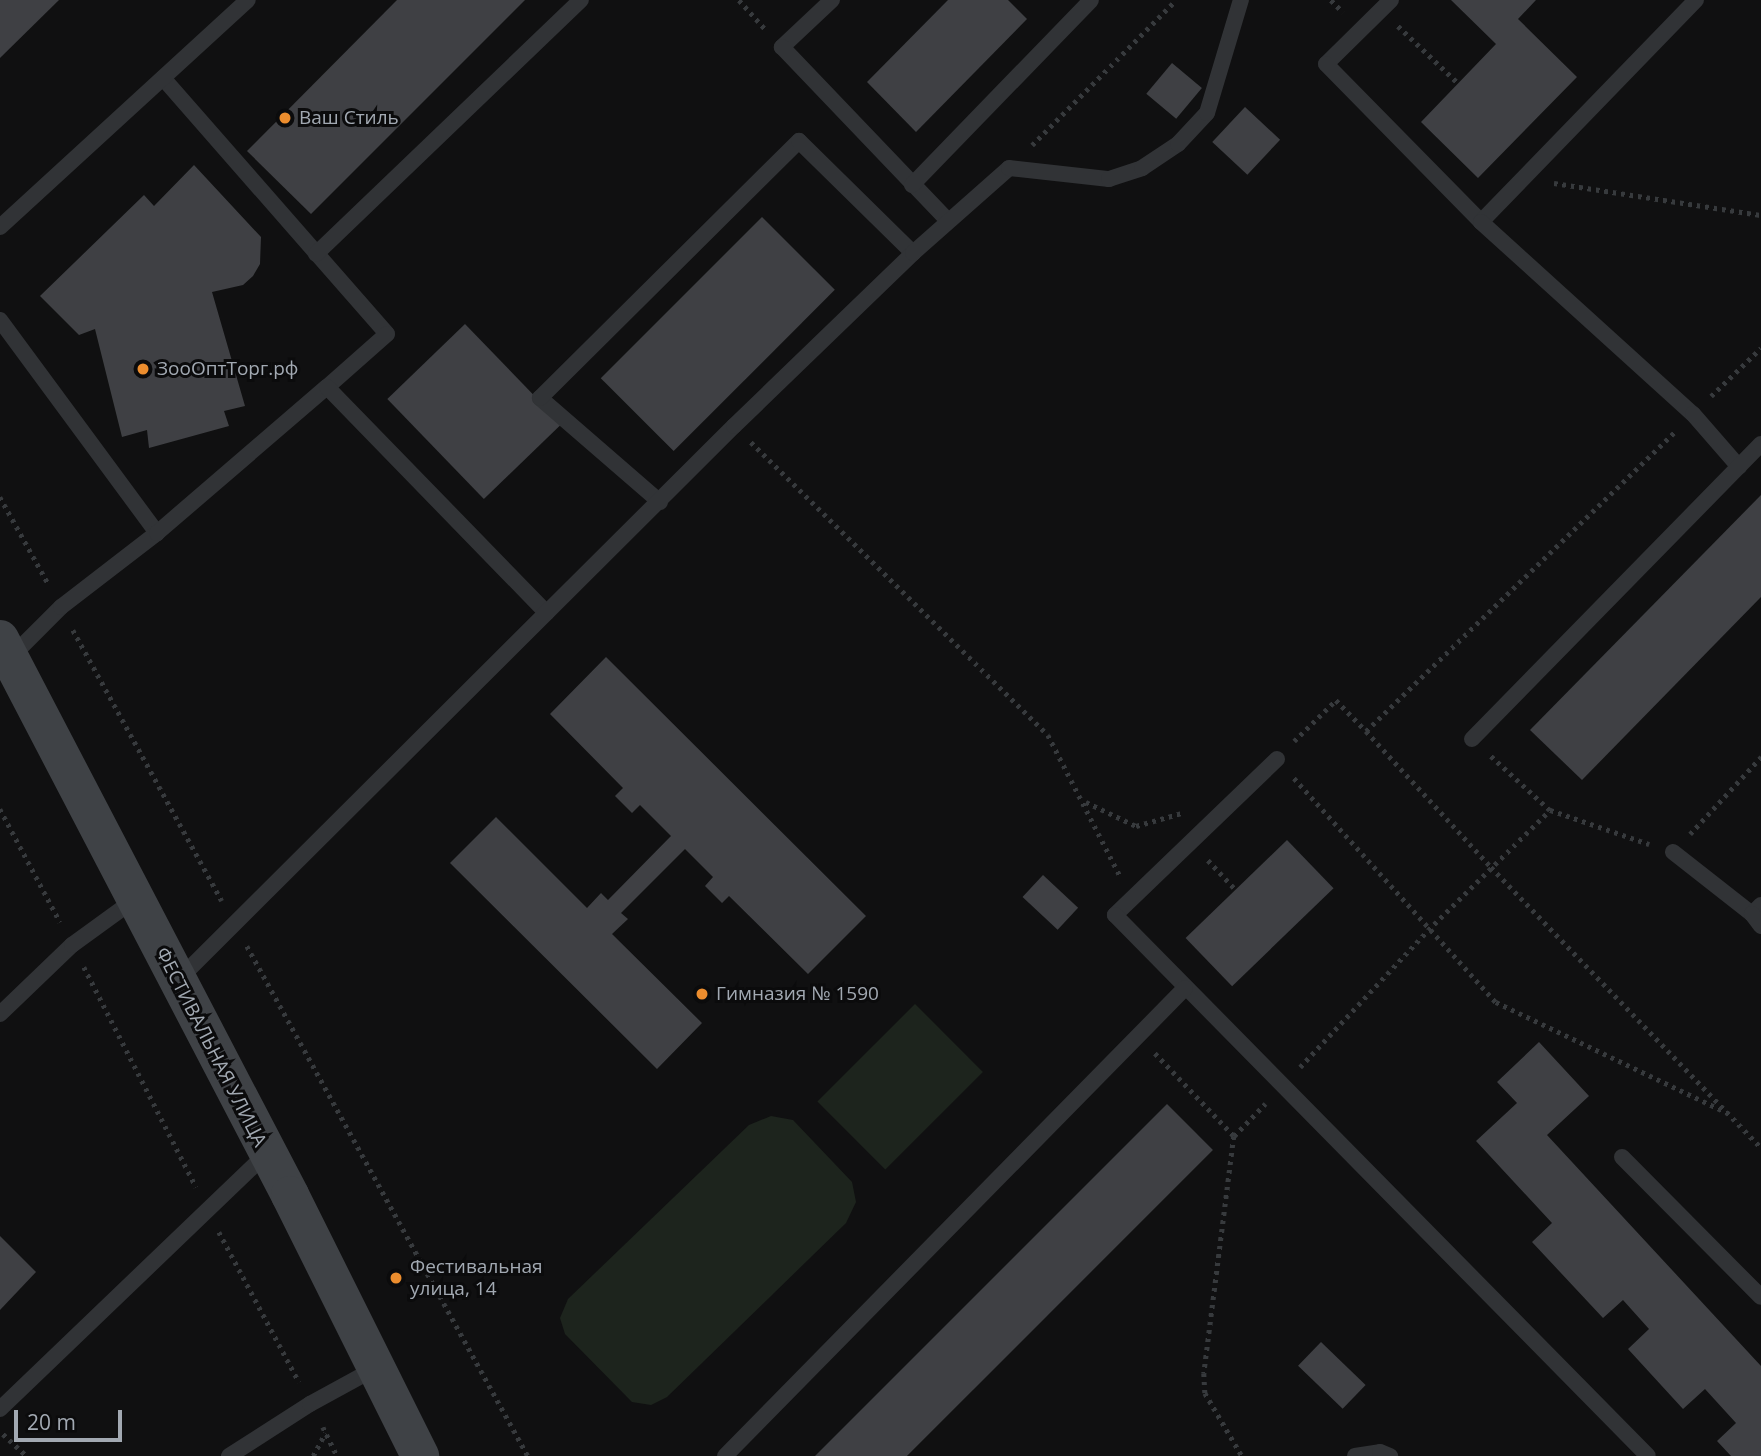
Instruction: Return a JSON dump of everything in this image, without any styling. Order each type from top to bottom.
[{"type":"street","name":"ФЕСТИВАЛЬНАЯ УЛИЦА","points":[[5,648],[267,1153],[420,1456]]},
{"type":"lane","points":[[0,227],[248,0]]},
{"type":"lane","points":[[316,254],[581,0]]},
{"type":"lane","points":[[832,0],[782,47],[948,221]]},
{"type":"lane","points":[[912,185],[1091,0]]},
{"type":"lane","points":[[177,981],[734,426],[913,253],[1009,168],[1109,179],[1142,168],[1178,144],[1208,113],[1241,0]]},
{"type":"lane","points":[[1481,222],[1696,0]]},
{"type":"lane","points":[[1386,5],[1326,64],[1481,222],[1693,414],[1739,467]]},
{"type":"lane","points":[[5,648],[157,533],[387,334],[163,78]]},
{"type":"lane","points":[[660,502],[540,398],[799,141],[913,253]]},
{"type":"lane","points":[[0,320],[157,533]]},
{"type":"lane","points":[[327,387],[547,613]]},
{"type":"lane","points":[[1472,739],[1761,444]]},
{"type":"lane","points":[[1276,759],[1115,915],[1648,1456]]},
{"type":"lane","points":[[1673,852],[1758,915]]},
{"type":"lane","points":[[0,1014],[72,945],[134,900]]},
{"type":"lane","points":[[725,1456],[1185,988]]},
{"type":"lane","points":[[0,1409],[267,1153]]},
{"type":"lane","points":[[1622,1157],[1761,1297]]},
{"type":"lane","points":[[229,1456],[310,1404],[376,1368]]},
{"type":"lane","points":[[1355,1456],[1380,1452],[1391,1456]]},
{"type":"path","points":[[739,0],[782,47]]},
{"type":"path","points":[[1009,168],[1176,0]]},
{"type":"path","points":[[1386,5],[1458,83]]},
{"type":"path","points":[[1523,178],[1761,215]]},
{"type":"path","points":[[1366,731],[1761,348]]},
{"type":"path","points":[[734,426],[1048,735],[1085,802],[1131,899]]},
{"type":"path","points":[[0,497],[528,1456]]},
{"type":"path","points":[[1728,1113],[1496,1002],[1276,759],[1336,700],[1491,867],[1728,1113],[1761,1148]]},
{"type":"path","points":[[1472,739],[1550,810],[1673,852],[1761,757]]},
{"type":"path","points":[[1085,802],[1136,826],[1236,798]]},
{"type":"path","points":[[0,809],[337,1456]]},
{"type":"path","points":[[1242,1456],[1205,1393],[1203,1373],[1234,1136],[1428,930],[1550,810]]},
{"type":"path","points":[[1191,841],[1236,890]]},
{"type":"path","points":[[1137,1035],[1234,1136]]},
{"type":"path","points":[[0,1431],[27,1456]]},
{"type":"path","points":[[313,1456],[326,1433]]},
{"type":"shaded area","points":[[915,1004],[983,1072],[885,1169],[817,1102]]},
{"type":"shaded area","points":[[771,1116],[793,1120],[852,1182],[856,1202],[846,1223],[667,1397],[651,1405],[632,1402],[565,1334],[560,1318],[568,1299],[749,1125]]},
{"type":"building","points":[[0,0],[59,0],[0,58]]},
{"type":"building","points":[[397,0],[525,0],[311,214],[247,151]]},
{"type":"building","points":[[948,0],[1008,0],[1027,19],[916,132],[867,82]]},
{"type":"building","points":[[1451,0],[1536,0],[1518,19],[1577,77],[1478,178],[1421,122],[1496,44]]},
{"type":"building","points":[[1172,63],[1202,88],[1176,119],[1146,94]]},
{"type":"building","points":[[1245,107],[1280,140],[1247,175],[1212,142]]},
{"type":"building","points":[[194,165],[261,237],[260,264],[253,276],[243,285],[212,292],[245,406],[224,411],[229,426],[149,448],[147,430],[122,437],[95,329],[79,335],[40,296],[144,195],[154,206]]},
{"type":"building","points":[[762,217],[835,290],[674,451],[601,378]]},
{"type":"building","points":[[465,324],[562,424],[484,499],[387,399]]},
{"type":"building","points":[[1761,495],[1761,597],[1582,780],[1530,730]]},
{"type":"building","points":[[606,657],[866,916],[808,974],[729,896],[722,903],[705,886],[713,877],[685,849],[621,913],[628,919],[612,934],[702,1023],[657,1069],[450,863],[496,817],[587,908],[601,893],[608,900],[671,836],[640,805],[632,813],[615,796],[623,788],[550,714]]},
{"type":"building","points":[[1287,840],[1334,888],[1232,986],[1186,938]]},
{"type":"building","points":[[1043,875],[1078,908],[1058,930],[1023,897]]},
{"type":"building","points":[[1539,1042],[1589,1096],[1547,1135],[1761,1366],[1761,1456],[1731,1456],[1717,1441],[1736,1423],[1705,1389],[1683,1409],[1628,1349],[1649,1329],[1623,1300],[1603,1318],[1532,1242],[1552,1223],[1476,1141],[1517,1103],[1497,1082]]},
{"type":"building","points":[[1167,1104],[1213,1150],[907,1456],[815,1456]]},
{"type":"building","points":[[0,1236],[36,1272],[0,1310]]},
{"type":"building","points":[[1321,1342],[1366,1385],[1343,1409],[1298,1366]]},
{"type":"place","name":"Ваш Стиль","points":[[285,118]]},
{"type":"place","name":"ЗооОптТорг.рф","points":[[143,369]]},
{"type":"place","name":"Гимназия № 1590","points":[[702,994]]},
{"type":"place","name":"Фестивальная улица, 14","points":[[396,1278]]}]
